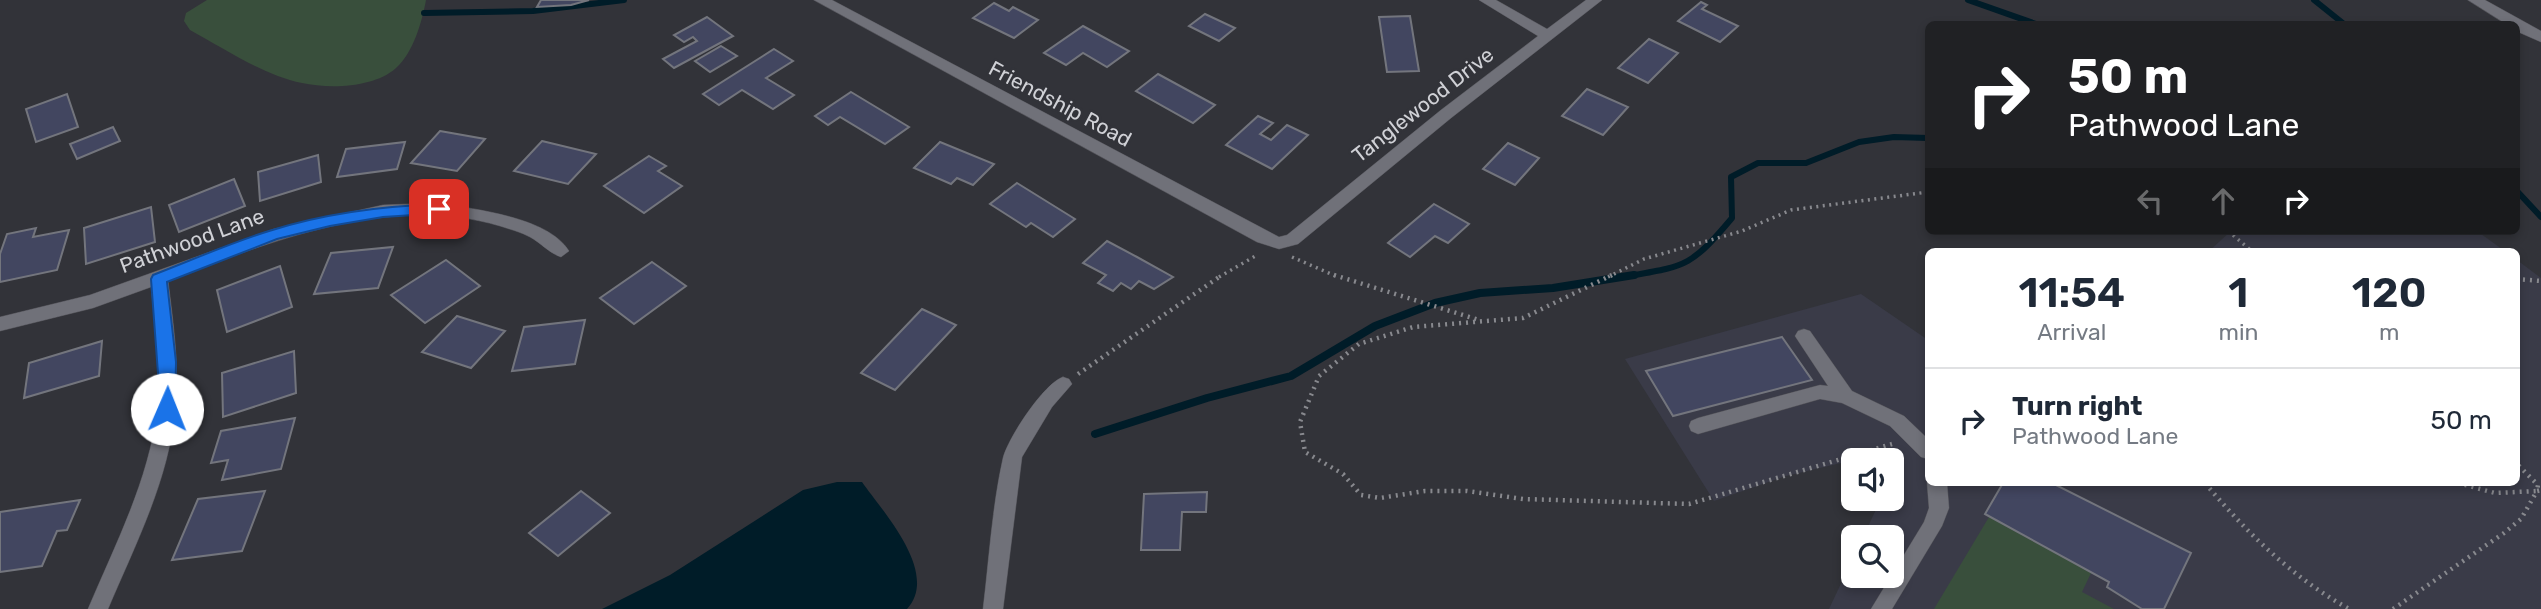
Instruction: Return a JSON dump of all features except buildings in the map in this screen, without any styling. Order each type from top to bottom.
[{"type":"street","name":"Friendship Road","points":[[821,0],[1263,238],[1279,243]]},
{"type":"street","points":[[1486,0],[1548,36]]},
{"type":"street","name":"Tanglewood Drive","points":[[1279,243],[1292,240],[1446,114],[1595,0]]},
{"type":"street","points":[[2474,0],[2509,21]]},
{"type":"street","points":[[2520,27],[2541,37]]},
{"type":"street","name":"Pathwood Lane","points":[[0,324],[93,302],[274,235],[330,220],[383,211],[439,209],[501,220],[536,233],[561,251]]},
{"type":"street","points":[[98,609],[150,480],[162,442],[167,409],[167,362],[159,279]]},
{"type":"street","points":[[1804,336],[1845,396]]},
{"type":"street","points":[[993,609],[1013,456],[1045,402],[1063,384]]},
{"type":"street","points":[[1698,426],[1820,392],[1845,396],[1897,421],[1925,447]]},
{"type":"street","points":[[1881,609],[1932,526],[1939,508],[1937,486]]},
{"type":"path","points":[[1925,192],[1791,210],[1742,230],[1644,259],[1523,318],[1413,327],[1359,344],[1318,376],[1300,422],[1305,452],[1343,474],[1361,495],[1380,498],[1425,491],[1467,491],[1523,499],[1689,504],[1897,443],[1925,449]]},
{"type":"path","points":[[2233,235],[2248,248]]},
{"type":"path","points":[[1063,384],[1213,280],[1279,243],[1295,260],[1339,277],[1483,321]]},
{"type":"path","points":[[2520,279],[2541,281]]},
{"type":"path","points":[[2393,609],[2521,519],[2539,490],[2538,485],[2520,467]]},
{"type":"path","points":[[2207,486],[2261,544],[2325,597],[2349,609]]},
{"type":"path","points":[[2469,486],[2495,493],[2539,490]]},
{"type":"shaded area","points":[[2227,235],[2483,235],[2500,248],[2212,248]]},
{"type":"shaded area","points":[[2520,262],[2541,278],[2541,609],[1829,609],[1841,584],[1841,588],[1904,588],[1904,525],[1869,525],[1875,511],[1904,511],[1904,448],[1841,448],[1841,463],[1786,476],[1714,501],[1625,359],[1861,294],[1925,338],[1925,486],[2520,486]]},
{"type":"shaded area","points":[[837,482],[862,482],[905,543],[917,578],[915,594],[907,609],[602,609],[670,575],[803,490]]},
{"type":"green space","points":[[207,0],[426,0],[412,46],[396,68],[376,80],[325,86],[302,83],[273,74],[190,30],[184,21],[186,13]]},
{"type":"green space","points":[[1989,517],[2091,573],[2082,592],[2114,609],[1934,609]]},
{"type":"waterway","points":[[424,13],[533,11],[624,0]]},
{"type":"waterway","points":[[1968,0],[2028,21]]},
{"type":"waterway","points":[[2314,0],[2340,21]]},
{"type":"waterway","points":[[1633,275],[1674,267],[1696,256],[1732,218],[1731,177],[1758,163],[1806,163],[1859,142],[1894,137],[1925,138]]},
{"type":"waterway","points":[[2520,194],[2541,217]]},
{"type":"waterway","points":[[1095,434],[1207,398],[1291,376],[1375,326],[1435,303],[1480,293],[1553,288],[1633,275]]},
{"type":"waterway","points":[[1623,277],[1633,275]]},
{"type":"route","points":[[167,409],[167,362],[159,279],[274,235],[330,220],[383,211],[439,209]]}]
